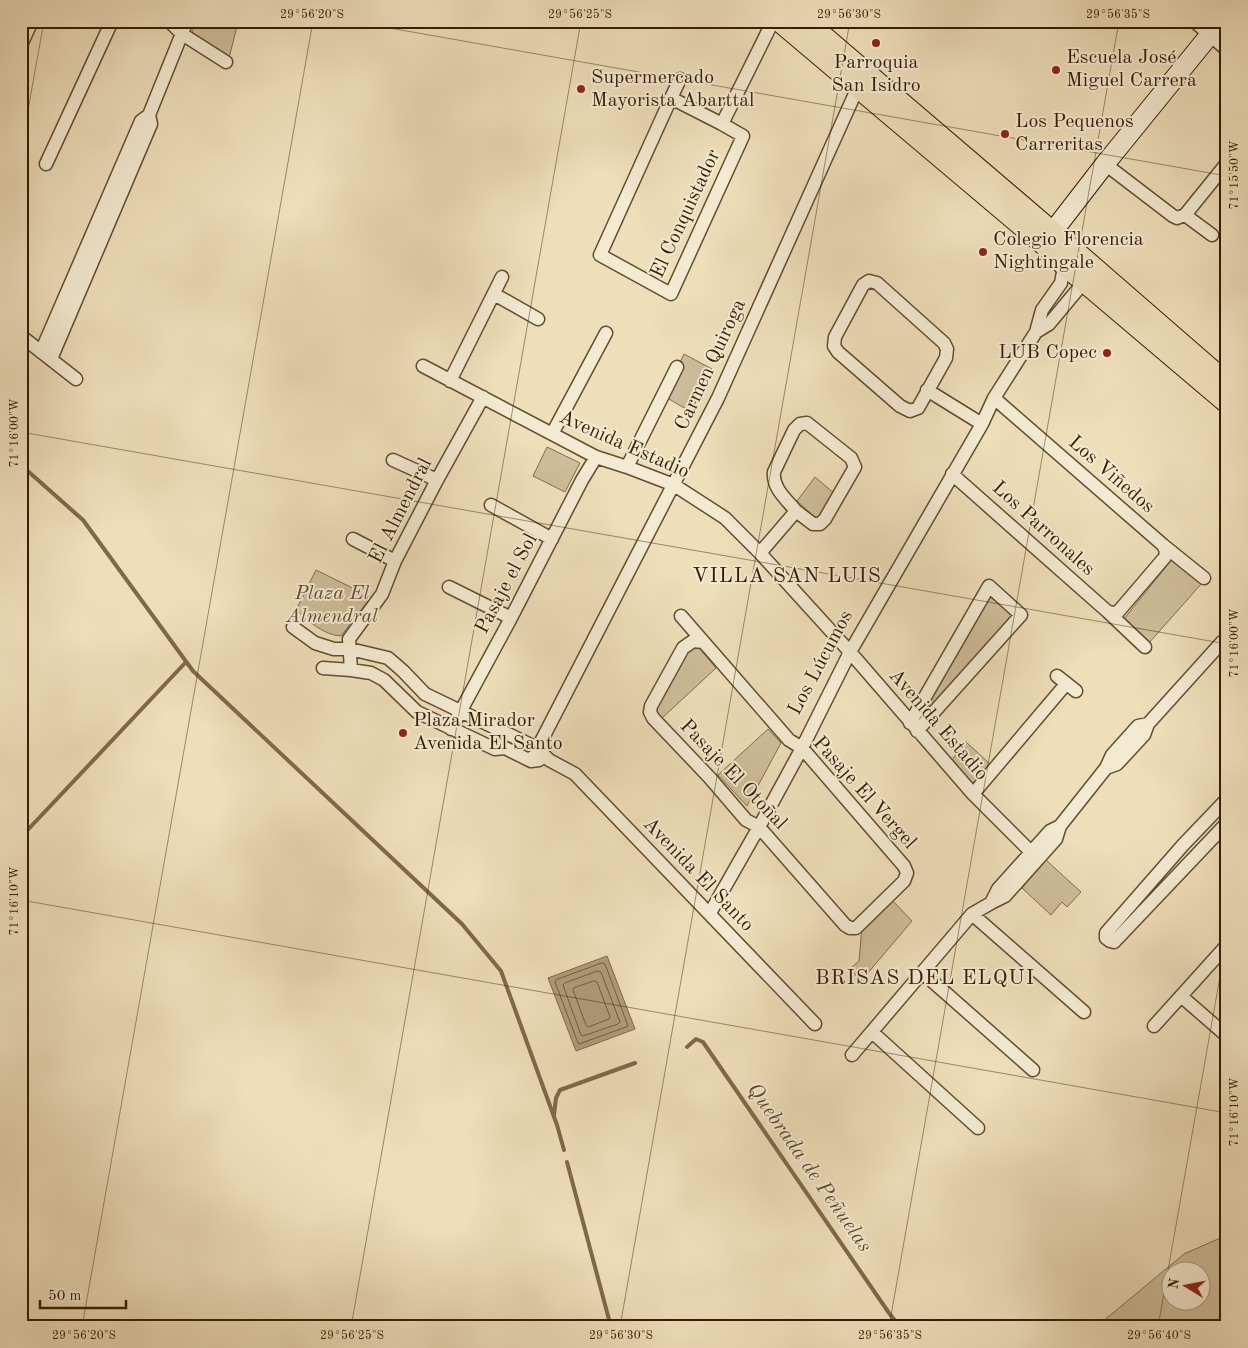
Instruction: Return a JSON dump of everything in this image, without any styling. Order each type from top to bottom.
[{"type":"main road","points":[[779,21],[858,87],[1048,239],[1063,264],[1090,275],[1227,403]]},
{"type":"main road","points":[[806,21],[1048,239],[1090,275],[1227,383]]},
{"type":"street","points":[[21,45],[32,21]]},
{"type":"street","points":[[46,164],[112,21]]},
{"type":"street","points":[[168,21],[182,34],[226,62]]},
{"type":"street","points":[[46,355],[115,196],[151,124],[149,115],[187,21]]},
{"type":"street","name":"El Conquistador","points":[[722,124],[773,21]]},
{"type":"street","points":[[1194,21],[1215,28],[1227,50]]},
{"type":"street","points":[[1048,239],[1105,164],[1215,28]]},
{"type":"street","name":"El Conquistador","points":[[671,98],[744,136],[671,294],[600,255],[671,98],[680,79]]},
{"type":"street","name":"Carmen Quiroga","points":[[531,761],[718,398],[858,87]]},
{"type":"street","points":[[1105,164],[1177,218],[1185,214],[1227,163]]},
{"type":"street","points":[[1185,214],[1212,235]]},
{"type":"street","name":"Los Lúcumos","points":[[710,913],[802,748],[850,652],[982,424],[994,398],[1036,332],[1042,310],[1061,283],[1063,264]]},
{"type":"street","name":"Los Lúcumos","points":[[1036,332],[1049,324],[1090,275]]},
{"type":"street","points":[[450,381],[502,278]]},
{"type":"street","points":[[869,281],[878,283],[944,343],[947,349],[946,358],[927,390],[918,408],[910,411],[900,406],[838,352],[834,346],[835,337],[863,285],[869,281]]},
{"type":"street","points":[[494,294],[538,319]]},
{"type":"street","points":[[552,434],[606,333]]},
{"type":"street","points":[[21,336],[76,379]]},
{"type":"street","name":"Avenida Estadio","points":[[423,366],[596,457],[627,466],[674,485],[724,518],[760,553],[850,652],[973,794],[1031,852]]},
{"type":"street","points":[[627,466],[677,367]]},
{"type":"street","points":[[927,390],[982,424]]},
{"type":"street","name":"El Almendral","points":[[351,670],[349,639],[378,600],[395,561],[483,397]]},
{"type":"street","name":"Los Viñedos","points":[[994,398],[1163,545],[1204,578]]},
{"type":"street","points":[[807,423],[851,458],[855,467],[825,519],[820,524],[813,524],[796,511],[775,486],[773,478],[794,430],[800,424],[807,423]]},
{"type":"street","name":"Pasaje el Sol","points":[[451,729],[582,480],[596,457]]},
{"type":"street","points":[[393,460],[437,480]]},
{"type":"street","name":"Los Parronales","points":[[952,474],[1108,612],[1145,648]]},
{"type":"street","points":[[491,505],[552,539]]},
{"type":"street","points":[[760,553],[796,511]]},
{"type":"street","points":[[353,540],[395,561]]},
{"type":"street","points":[[1108,612],[1118,612],[1165,556],[1166,551],[1163,545]]},
{"type":"street","points":[[989,586],[1021,615],[914,727],[989,586]]},
{"type":"street","points":[[449,587],[511,618]]},
{"type":"street","name":"Pasaje El Vergel","points":[[681,616],[789,740],[802,748],[904,866],[907,873],[904,881],[856,928]]},
{"type":"street","name":"Avenida El Santo","points":[[293,627],[315,643],[334,649],[350,649],[388,658],[425,694],[538,748],[549,760],[575,774],[815,1024]]},
{"type":"street","name":"Pasaje El Otoñal","points":[[702,642],[694,642],[683,648],[651,706],[650,712],[653,718],[746,820],[759,827],[845,925],[850,928],[856,928]]},
{"type":"street","points":[[852,1055],[972,914],[1005,896],[1051,845],[1056,839],[1060,826],[1106,768],[1112,755],[1138,726],[1148,724],[1222,642]]},
{"type":"street","points":[[323,668],[371,673],[384,680],[417,712],[451,729],[495,749],[504,748],[531,761],[549,760]]},
{"type":"street","points":[[973,794],[1067,684]]},
{"type":"street","points":[[1227,799],[1183,845],[1106,933],[1106,938],[1114,942],[1227,823]]},
{"type":"street","points":[[991,903],[998,889],[1050,830],[1060,826]]},
{"type":"street","points":[[1183,845],[1194,857]]},
{"type":"street","points":[[972,914],[1084,1012]]},
{"type":"street","points":[[1154,1026],[1227,945]]},
{"type":"street","points":[[922,973],[1033,1070]]},
{"type":"street","points":[[1181,996],[1227,1036]]},
{"type":"street","points":[[872,1032],[978,1128]]},
{"type":"green space","points":[[197,21],[240,21],[229,58],[191,34]]},
{"type":"green space","points":[[684,354],[712,369],[691,412],[664,396]]},
{"type":"green space","points":[[547,447],[580,463],[565,492],[533,476]]},
{"type":"green space","points":[[815,477],[835,494],[817,519],[797,501]]},
{"type":"green space","points":[[1174,557],[1203,582],[1148,644],[1123,620]]},
{"type":"green space","name":"Plaza El Almendral","points":[[316,570],[371,597],[341,636],[322,630],[296,610]]},
{"type":"green space","points":[[989,596],[1014,616],[923,720],[920,716]]},
{"type":"green space","points":[[698,647],[716,668],[661,719],[655,712],[687,650]]},
{"type":"green space","points":[[768,729],[781,743],[747,806],[718,775]]},
{"type":"green space","points":[[965,741],[990,764],[974,786],[952,760]]},
{"type":"green space","points":[[1046,860],[1081,892],[1067,907],[1062,902],[1051,915],[1022,888]]},
{"type":"green space","points":[[891,899],[912,921],[861,981],[850,969],[859,961],[862,927]]},
{"type":"green space","points":[[1227,1235],[1227,1327],[1096,1327],[1160,1274],[1160,1310],[1210,1310],[1210,1260],[1177,1260],[1184,1254]]},
{"type":"water","points":[[607,956],[635,1029],[576,1051],[548,978]]},
{"type":"waterway","points":[[21,465],[83,520],[193,671],[462,924],[501,971],[557,1125],[564,1150]]},
{"type":"waterway","points":[[21,837],[186,662]]},
{"type":"waterway","name":"Quebrada de Peñuelas","points":[[687,1047],[696,1039],[703,1042],[900,1327]]},
{"type":"waterway","points":[[554,1115],[556,1098],[560,1090],[635,1063]]},
{"type":"waterway","points":[[567,1162],[611,1327]]},
{"type":"place","name":"Parroquia San Isidro","points":[[876,43]]},
{"type":"place","name":"Escuela José Miguel Carrera","points":[[1056,70]]},
{"type":"place","name":"Supermercado Mayorista Abarttal","points":[[581,89]]},
{"type":"place","name":"Los Pequenos Carreritas","points":[[1005,134]]},
{"type":"place","name":"Colegio Florencia Nightingale","points":[[983,252]]},
{"type":"place","name":"LUB Copec","points":[[1107,353]]},
{"type":"place","name":"Plaza Mirador Avenida El Santo","points":[[403,733]]},
{"type":"district","name":"VILLA SAN LUIS","points":[[787,576]]},
{"type":"district","name":"BRISAS DEL ELQUI","points":[[925,978]]}]
